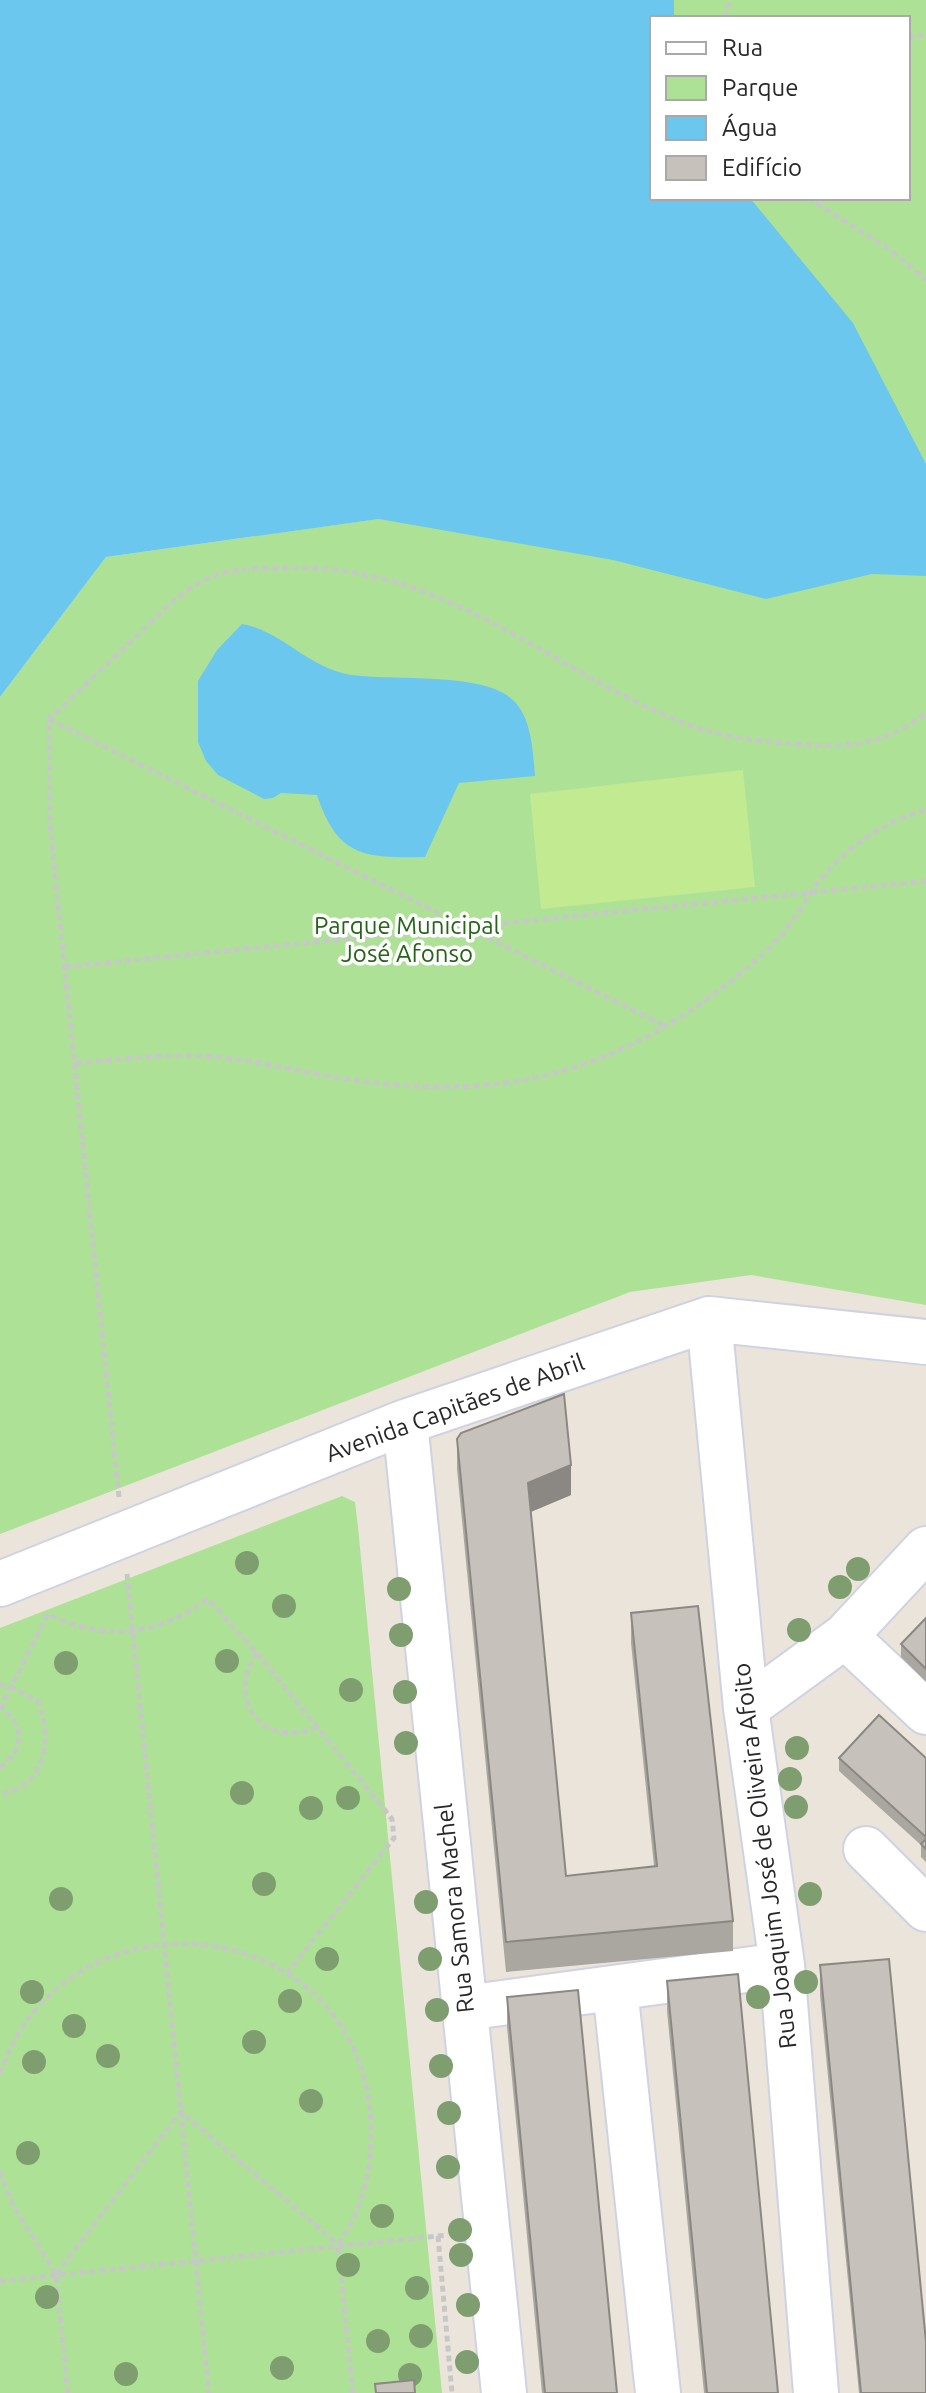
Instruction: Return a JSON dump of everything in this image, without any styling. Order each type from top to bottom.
[{"type":"street","name":"Avenida Capitães de Abril","points":[[0,1584],[405,1422],[709,1319],[926,1342]]},
{"type":"street","name":"Rua Joaquim José de Oliveira Afoito","points":[[709,1319],[746,1708],[782,1965],[816,2393]]},
{"type":"street","name":"Rua Samora Machel","points":[[405,1422],[504,2393]]},
{"type":"street","points":[[746,1708],[845,1636],[926,1549]]},
{"type":"street","points":[[845,1636],[926,1712]]},
{"type":"street","points":[[866,1849],[926,1909]]},
{"type":"street","points":[[465,2008],[782,1965]]},
{"type":"street","points":[[615,1988],[658,2393]]},
{"type":"path","points":[[811,200],[889,249],[926,280]]},
{"type":"path","points":[[665,1026],[49,719],[195,585],[215,575],[305,568],[359,573],[414,586],[500,626],[618,694],[713,733],[759,742],[815,746],[867,744],[926,713]]},
{"type":"path","points":[[76,1063],[203,1056],[344,1079],[472,1088],[547,1076],[616,1050],[665,1026],[733,978],[778,939],[836,862],[873,832],[899,818],[926,809]]},
{"type":"path","points":[[65,967],[926,881]]},
{"type":"path","points":[[0,1768],[12,1758],[18,1746],[19,1733],[13,1719],[1,1709],[48,1614],[89,1629],[133,1631],[185,1615],[208,1599],[257,1653],[392,1819],[394,1838],[288,1972]]},
{"type":"path","points":[[257,1653],[244,1677],[247,1704],[254,1716],[264,1725],[290,1734],[317,1727]]},
{"type":"path","points":[[0,1685],[11,1687],[38,1701],[46,1722],[39,1767],[24,1786],[0,1795]]},
{"type":"path","points":[[0,2074],[12,2043],[44,1999],[72,1978],[113,1956],[164,1944],[211,1944],[240,1952],[288,1972],[324,2004],[350,2041],[364,2072],[370,2104],[372,2142],[367,2176],[351,2227],[338,2245],[353,2393]]},
{"type":"path","points":[[56,2274],[181,2112],[338,2245]]},
{"type":"path","points":[[0,2172],[14,2207],[56,2274],[68,2393]]},
{"type":"path","points":[[0,2281],[488,2232]]},
{"type":"path","points":[[438,2236],[452,2393]]},
{"type":"green space","name":"Parque Municipal José Afonso","points":[[0,0],[650,18],[650,200],[910,200],[910,16],[674,16],[674,0],[926,0],[926,1305],[751,1275],[630,1292],[0,1534],[0,697],[106,557],[378,519]]},
{"type":"green space","points":[[743,770],[755,887],[541,909],[530,794]]},
{"type":"green space","points":[[342,1496],[355,1502],[358,1527],[442,2393],[0,2393],[0,1628]]},
{"type":"water","points":[[0,0],[674,0],[674,16],[650,16],[650,200],[752,200],[853,323],[926,464],[926,576],[872,574],[766,599],[613,560],[379,519],[106,557],[0,697]]},
{"type":"water","points":[[242,624],[269,634],[319,664],[346,674],[458,681],[500,691],[514,701],[525,717],[535,776],[459,783],[425,857],[386,857],[356,850],[334,831],[317,795],[281,793],[264,799],[218,775],[206,761],[198,742],[198,681],[217,650]]},
{"type":"building","points":[[564,1394],[571,1465],[528,1483],[566,1876],[657,1866],[631,1613],[698,1606],[733,1921],[506,1942],[457,1439],[461,1433]]},
{"type":"building","points":[[926,1618],[926,1669],[901,1644]]},
{"type":"building","points":[[879,1715],[926,1758],[926,1837],[839,1758]]},
{"type":"building","points":[[889,1959],[926,2342],[926,2393],[861,2393],[820,1965]]},
{"type":"building","points":[[738,1974],[778,2393],[707,2393],[667,1981]]},
{"type":"building","points":[[578,1990],[617,2393],[545,2393],[507,1997]]},
{"type":"building","points":[[414,2380],[415,2393],[376,2393],[375,2384]]}]
